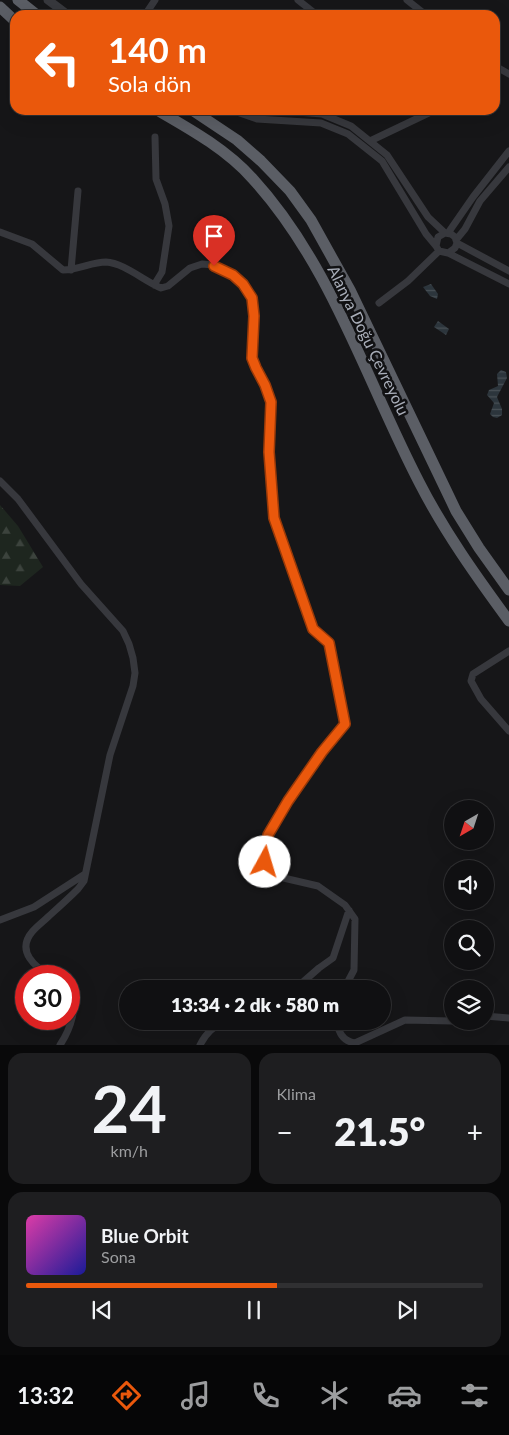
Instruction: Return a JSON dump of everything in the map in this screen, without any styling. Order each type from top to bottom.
[{"type":"highway","points":[[18,0],[31,10]]},
{"type":"highway","points":[[0,7],[10,16]]},
{"type":"highway","name":"Alanya Doğu Çevreyolu","points":[[165,115],[227,155],[251,177],[280,212],[326,286],[418,480],[441,523],[509,621]]},
{"type":"highway","name":"Alanya Doğu Çevreyolu","points":[[200,115],[237,140],[261,161],[290,191],[311,220],[350,290],[456,511],[479,548],[509,590]]},
{"type":"street","points":[[48,0],[61,10]]},
{"type":"street","points":[[298,0],[311,10]]},
{"type":"street","points":[[407,0],[420,10]]},
{"type":"street","points":[[245,115],[257,119],[321,123],[348,134],[382,161],[426,234],[438,248],[509,284]]},
{"type":"street","points":[[324,115],[351,126],[387,155],[428,217],[446,233],[454,236],[456,242],[509,271]]},
{"type":"street","points":[[370,142],[424,115]]},
{"type":"street","points":[[154,285],[162,272],[170,226],[156,179],[155,137]]},
{"type":"street","points":[[379,303],[408,281],[438,248],[438,237],[446,233],[509,152]]},
{"type":"street","points":[[448,253],[454,250],[456,242],[480,202],[509,167]]},
{"type":"street","points":[[70,270],[78,191]]},
{"type":"street","points":[[0,232],[32,244],[63,270],[106,262],[120,266],[161,288],[168,286],[190,268],[202,264],[214,266],[233,275],[243,284],[252,298],[254,316],[252,358],[271,402],[269,452],[274,518],[313,629],[329,643],[345,724],[322,752],[288,801],[268,835],[265,862],[275,876],[318,886],[345,905],[349,910],[355,919],[354,970],[349,980]]},
{"type":"street","points":[[0,481],[18,499],[82,584],[123,631],[129,644],[135,673],[133,686],[110,755],[84,881],[78,889],[32,932],[26,943],[26,952],[35,965]]},
{"type":"street","points":[[509,651],[473,674],[471,682],[481,698],[509,731]]},
{"type":"street","points":[[0,920],[34,907],[85,874]]},
{"type":"street","points":[[305,980],[333,958],[349,910]]},
{"type":"street","points":[[494,1017],[509,1018]]},
{"type":"street","points":[[391,1026],[405,1020],[444,1021]]},
{"type":"street","points":[[60,1045],[68,1030]]},
{"type":"street","points":[[200,1045],[210,1030]]},
{"type":"street","points":[[339,1030],[340,1035],[349,1042],[355,1043],[383,1030]]},
{"type":"green space","points":[[0,505],[18,526],[43,567],[20,586],[0,585]]},
{"type":"shaded area","points":[[431,284],[438,294],[437,299],[430,296],[423,287]]},
{"type":"shaded area","points":[[438,321],[449,329],[446,335],[434,327]]},
{"type":"shaded area","points":[[501,370],[506,372],[507,378],[497,397],[502,409],[502,415],[497,418],[490,414],[494,403],[487,395],[489,390],[498,386],[497,374]]},
{"type":"route","points":[[214,266],[233,275],[243,284],[252,298],[254,338],[252,358],[271,402],[269,452],[274,518],[313,629],[329,643],[345,724],[322,752],[288,801],[268,835],[265,862]]}]
